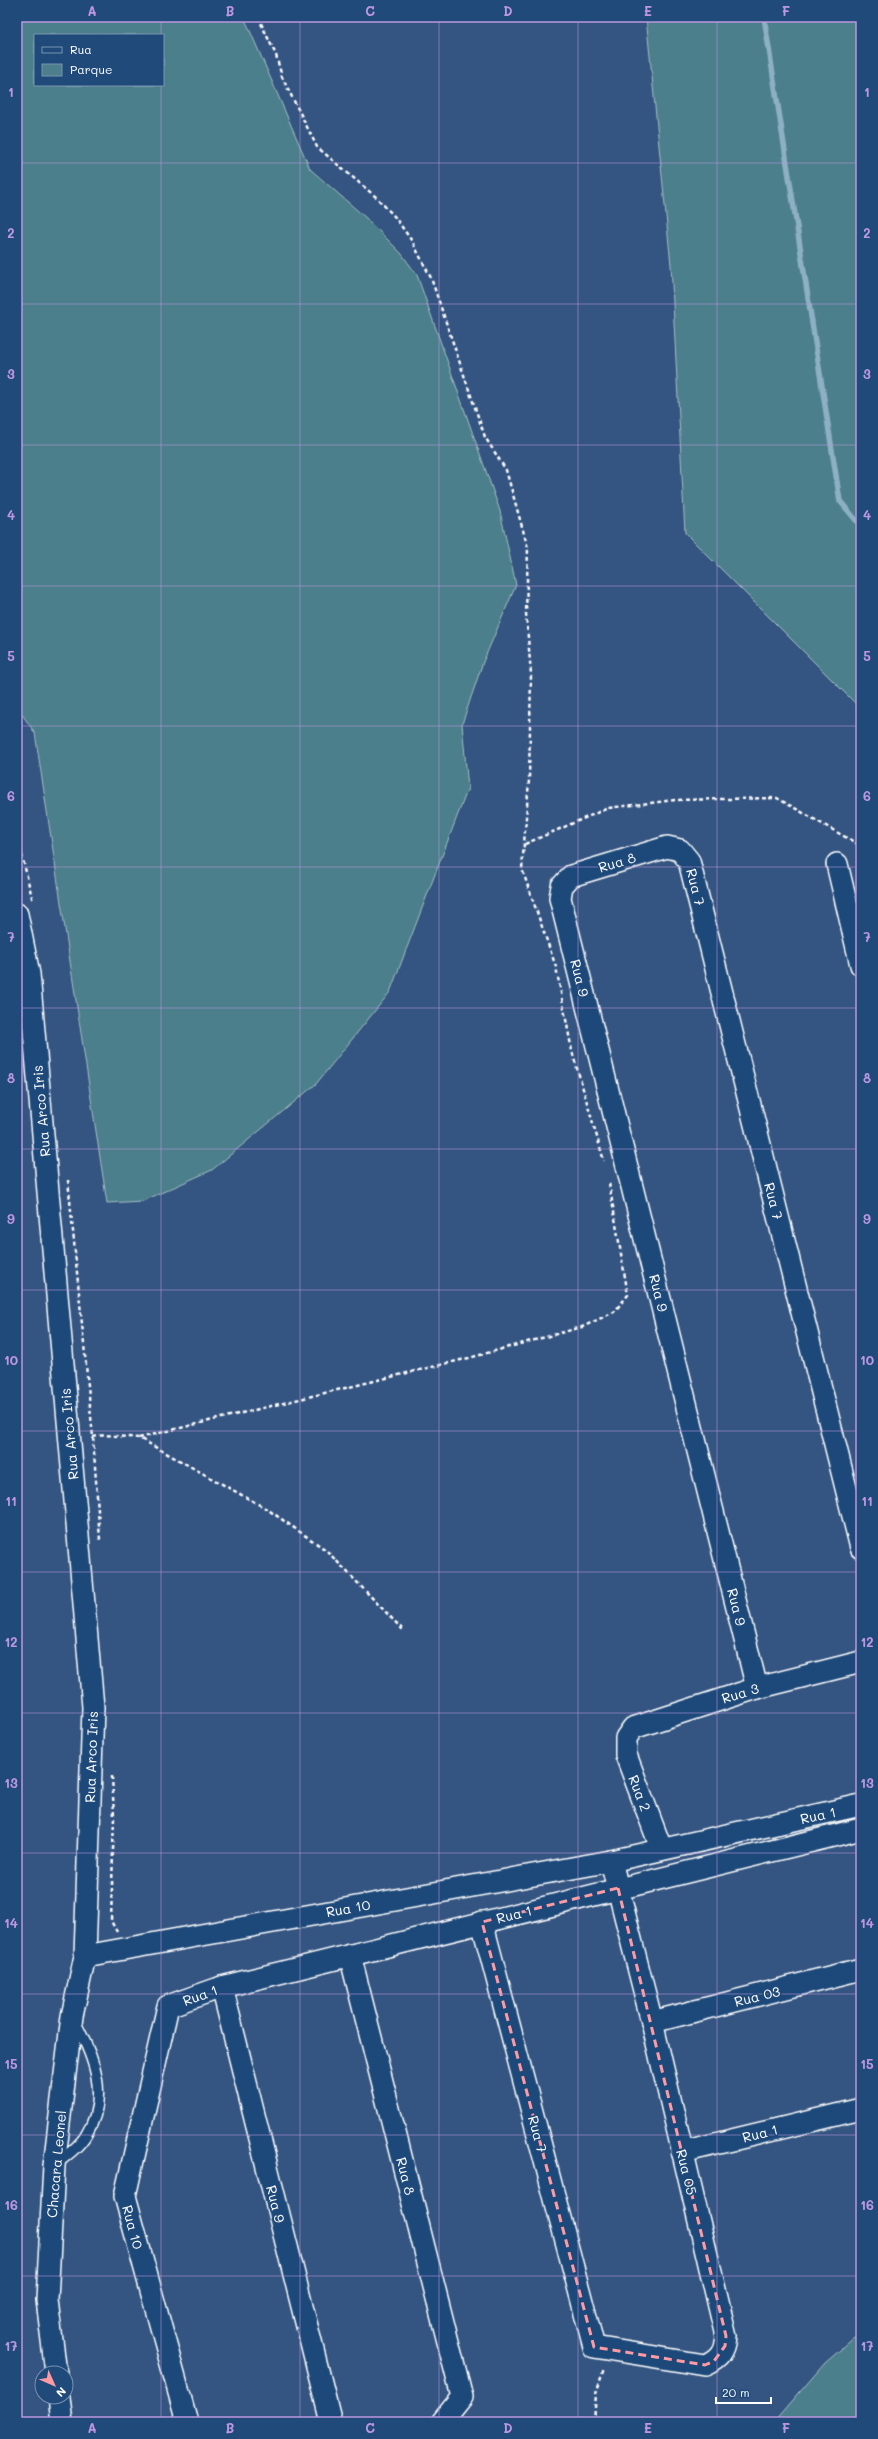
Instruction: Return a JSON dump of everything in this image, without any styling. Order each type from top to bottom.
[{"type":"street","name":"Rua 8","points":[[560,898],[562,886],[571,876],[667,847],[680,850],[686,855]]},
{"type":"street","name":"Rua 7","points":[[686,855],[689,861],[858,1527],[861,1548]]},
{"type":"street","points":[[837,864],[858,943],[861,965]]},
{"type":"street","name":"Rua 9","points":[[560,898],[757,1688]]},
{"type":"street","name":"Rua Arco Iris","points":[[17,914],[29,974],[93,1707],[85,1956]]},
{"type":"street","name":"Rua 3","points":[[626,1738],[633,1728],[757,1688],[861,1662]]},
{"type":"street","name":"Rua 2","points":[[626,1738],[626,1755],[661,1848]]},
{"type":"street","name":"Rua 1","points":[[611,1861],[661,1848],[861,1805]]},
{"type":"street","name":"Rua 1","points":[[168,2006],[222,1987],[861,1829]]},
{"type":"street","name":"Rua 10","points":[[85,1956],[611,1861]]},
{"type":"street","name":"Rua 05","points":[[602,2348],[705,2365],[717,2358],[725,2346],[726,2336],[652,2022],[611,1861]]},
{"type":"street","name":"Rua 7","points":[[482,1922],[602,2348]]},
{"type":"street","name":"Rua 8","points":[[350,1955],[462,2397],[442,2422]]},
{"type":"street","name":"Chacara Leonel","points":[[55,2365],[47,2300],[54,2166],[72,2016],[85,1956]]},
{"type":"street","name":"Rua 03","points":[[652,2022],[861,1969]]},
{"type":"street","name":"Rua 9","points":[[222,1987],[331,2422]]},
{"type":"street","name":"Rua 10","points":[[168,2006],[125,2196],[187,2422]]},
{"type":"street","name":"Rua 1","points":[[682,2152],[861,2109]]},
{"type":"street","points":[[60,2405],[62,2422]]},
{"type":"lane","points":[[54,2166],[86,2135],[98,2107],[98,2077],[90,2048],[72,2016]]},
{"type":"path","points":[[258,17],[276,55],[285,84],[318,147],[376,197],[394,216],[412,242],[431,278],[485,437],[506,470],[528,548],[526,613],[532,674],[529,780],[522,869],[556,967],[572,1051],[606,1168]]},
{"type":"path","points":[[524,844],[608,808],[675,800],[777,798],[861,846]]},
{"type":"path","points":[[69,1436],[105,1435],[139,1438],[469,1358],[582,1327],[614,1312],[628,1295],[608,1175]]},
{"type":"path","points":[[139,1438],[267,1509],[326,1550],[403,1630]]},
{"type":"path","points":[[594,2422],[602,2348]]},
{"type":"highlighted area","points":[[618,1888],[726,2336],[725,2346],[714,2361],[705,2365],[594,2347],[482,1922]]},
{"type":"green space","points":[[17,17],[244,17],[310,169],[366,218],[401,253],[417,275],[500,511],[516,585],[483,662],[462,724],[468,788],[390,992],[316,1084],[212,1170],[143,1201],[107,1203],[35,733],[17,707]]},
{"type":"green space","points":[[646,17],[861,17],[861,709],[685,533],[671,265]]},
{"type":"green space","points":[[861,2332],[861,2422],[774,2422],[825,2363]]},
{"type":"waterway","points":[[764,17],[840,501],[861,526]]}]
